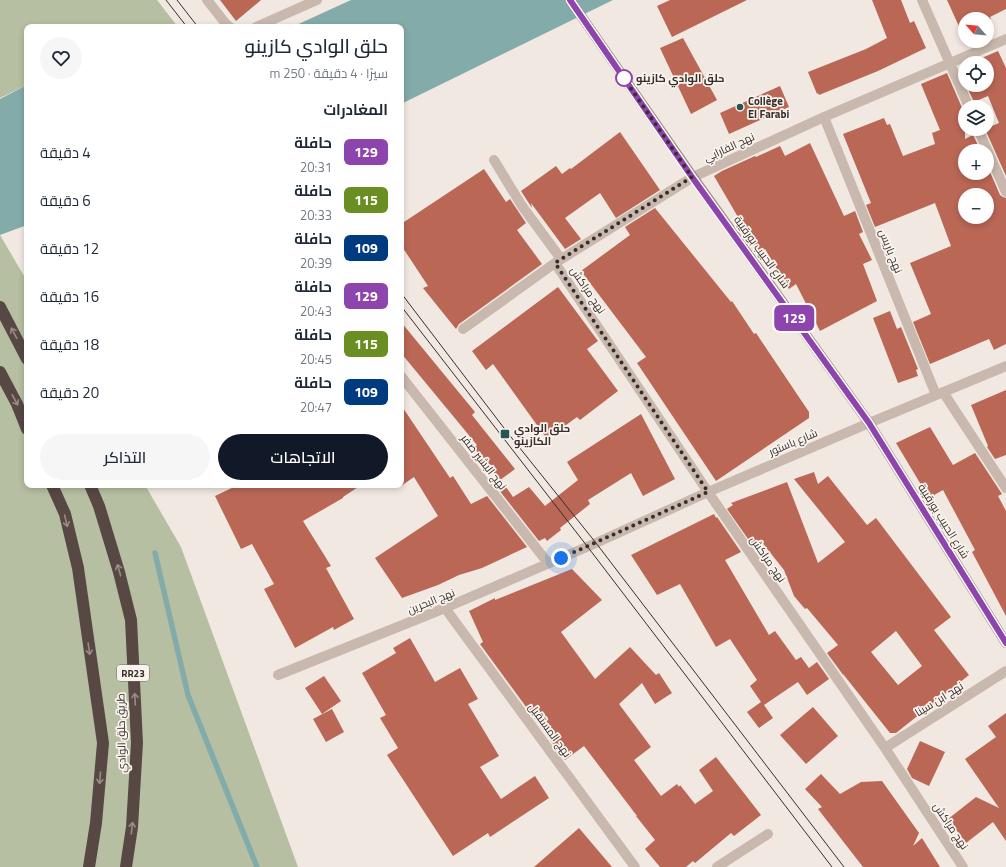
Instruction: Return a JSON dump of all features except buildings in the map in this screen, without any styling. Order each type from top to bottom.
[{"type":"highway","points":[[0,307],[24,353]]},
{"type":"highway","points":[[0,372],[17,404],[24,422]]},
{"type":"highway","name":"طريق حلق الوادي","points":[[53,488],[65,514],[78,568],[103,743],[96,824],[89,867]]},
{"type":"highway","name":"طريق حلق الوادي","points":[[91,488],[99,506],[115,557],[131,620],[137,743],[132,827],[126,867]]},
{"type":"main road","name":"شارع الحبيب بورقيبة","points":[[570,0],[692,177],[869,423],[1006,643]]},
{"type":"street","points":[[206,0],[226,24]]},
{"type":"street","points":[[264,24],[317,0]]},
{"type":"street","points":[[922,0],[966,100]]},
{"type":"street","name":"نهج الفارابي","points":[[463,329],[558,261],[692,177],[824,117],[1006,39]]},
{"type":"street","name":"نهج باريس","points":[[824,117],[940,393],[1006,488]]},
{"type":"street","points":[[981,136],[1006,192]]},
{"type":"street","name":"نهج مراكش","points":[[494,160],[522,206],[708,492],[885,748],[964,867]]},
{"type":"street","name":"شارع باستور","points":[[591,544],[708,492],[1006,366]]},
{"type":"street","name":"نهج البشير صفر","points":[[404,380],[548,563]]},
{"type":"street","name":"نهج البحرين","points":[[278,675],[445,608],[591,544]]},
{"type":"street","name":"نهج المستقبل","points":[[445,608],[635,867]]},
{"type":"street","name":"نهج ابن سينا","points":[[885,748],[1006,671]]},
{"type":"street","points":[[717,867],[768,834]]},
{"type":"green space","points":[[0,0],[157,0],[176,24],[24,24],[24,86],[0,98]]},
{"type":"green space","points":[[0,235],[24,276],[24,488],[147,488],[181,547],[298,867],[0,867]]},
{"type":"water","points":[[351,0],[613,0],[404,103],[404,24],[299,24]]},
{"type":"water","points":[[24,87],[24,226],[0,235],[0,99]]},
{"type":"waterway","points":[[155,553],[188,695],[257,867]]},
{"type":"tram line","points":[[166,0],[185,24]]},
{"type":"tram line","points":[[177,0],[196,24]]},
{"type":"tram line","points":[[404,297],[507,432],[596,543],[844,867]]},
{"type":"tram line","points":[[404,310],[587,546],[832,867]]},
{"type":"bus line","name":"129","points":[[570,0],[692,177],[869,423],[1006,643]]},
{"type":"place","name":"حلق الوادي كازينو","points":[[624,78]]},
{"type":"place","name":"Collège El Farabi","points":[[740,107]]},
{"type":"place","name":"حلق الوادي الكازينو","points":[[505,434]]},
{"type":"route","points":[[561,558],[708,492],[555,263],[692,177],[621,74],[624,78]]}]
